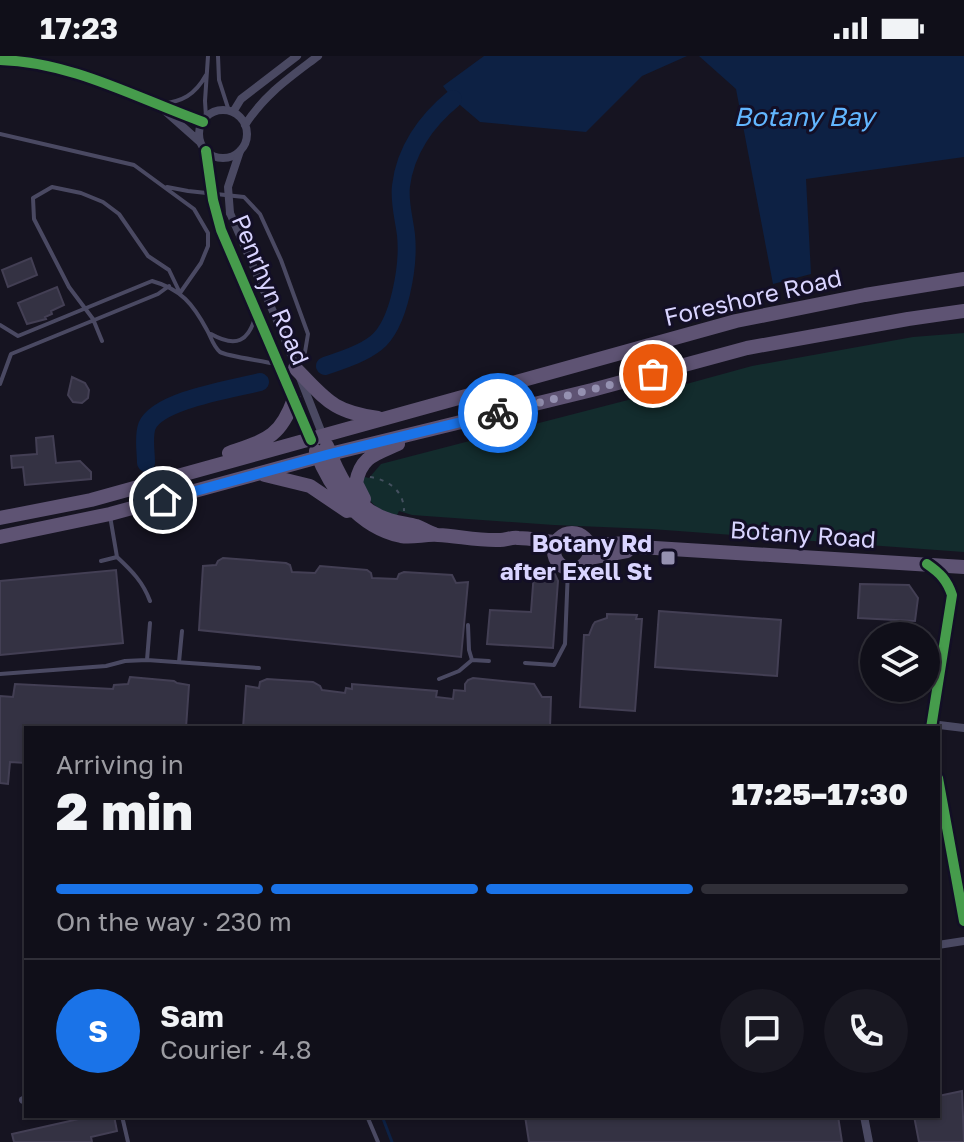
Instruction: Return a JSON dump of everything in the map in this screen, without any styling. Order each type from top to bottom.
[{"type":"main road","name":"Foreshore Road","points":[[317,438],[736,321],[964,279]]},
{"type":"main road","name":"Foreshore Road","points":[[324,456],[747,348],[964,311]]},
{"type":"main road","points":[[294,365],[325,399],[341,410],[383,419]]},
{"type":"main road","points":[[169,478],[276,432],[287,418],[294,399]]},
{"type":"main road","points":[[398,522],[362,497],[357,478],[366,460],[427,430]]},
{"type":"main road","points":[[0,518],[63,507],[317,438],[327,476],[364,520]]},
{"type":"main road","points":[[0,537],[110,514],[324,456]]},
{"type":"main road","points":[[324,456],[358,500],[379,516],[417,526],[434,535]]},
{"type":"main road","points":[[261,474],[310,486],[377,528],[403,536],[434,535],[503,541],[514,546],[539,549],[554,548]]},
{"type":"main road","points":[[570,532],[582,535],[589,551],[580,567],[568,569],[558,564],[554,548],[564,534],[570,532]]},
{"type":"main road","name":"Botany Road","points":[[589,551],[629,543],[639,547],[964,567]]},
{"type":"street","points":[[231,112],[263,80],[297,56]]},
{"type":"street","points":[[245,125],[274,89],[318,56]]},
{"type":"street","points":[[0,60],[56,67],[92,78],[156,105],[204,119]]},
{"type":"street","points":[[156,105],[214,156],[223,158],[240,151],[247,134],[245,125],[231,112],[219,111],[204,119],[199,132],[204,147]]},
{"type":"street","name":"Penrhyn Road","points":[[204,147],[221,230],[294,399],[317,438]]},
{"type":"street","name":"Penrhyn Road","points":[[240,151],[228,187],[230,213],[282,332],[317,438]]},
{"type":"street","points":[[927,564],[948,582],[952,595],[931,726]]},
{"type":"street","points":[[940,727],[964,728]]},
{"type":"street","points":[[940,789],[964,921]]},
{"type":"street","points":[[940,945],[964,941]]},
{"type":"street","points":[[864,1118],[869,1142]]},
{"type":"lane","points":[[204,119],[208,56]]},
{"type":"lane","points":[[218,56],[219,80],[231,112]]},
{"type":"lane","points":[[156,105],[190,96],[206,75]]},
{"type":"lane","points":[[0,134],[134,165],[194,209],[208,233],[208,246],[201,263],[180,293]]},
{"type":"lane","points":[[164,186],[244,197],[260,214],[281,260],[308,334],[305,352],[294,365]]},
{"type":"lane","points":[[102,341],[93,319],[69,287],[34,219],[33,198],[52,187],[81,193],[103,202],[119,214],[148,256],[169,270],[180,293],[197,313],[215,346],[225,355],[279,365]]},
{"type":"lane","points":[[0,325],[18,336],[152,281],[180,293]]},
{"type":"lane","points":[[0,384],[11,354],[158,294],[169,286]]},
{"type":"lane","points":[[209,333],[224,341],[238,341],[253,328],[257,311]]},
{"type":"lane","points":[[110,514],[117,557],[137,576],[150,601]]},
{"type":"lane","points":[[101,561],[117,557]]},
{"type":"lane","points":[[525,663],[554,665],[565,644],[568,569]]},
{"type":"lane","points":[[147,660],[150,623]]},
{"type":"lane","points":[[468,625],[472,660]]},
{"type":"lane","points":[[179,662],[182,631]]},
{"type":"lane","points":[[0,674],[147,660],[259,668]]},
{"type":"lane","points":[[439,679],[459,671],[472,660],[489,661]]},
{"type":"lane","points":[[122,1118],[128,1142]]},
{"type":"lane","points":[[368,1118],[378,1142]]},
{"type":"path","points":[[365,476],[382,479],[396,489],[404,502],[404,513],[398,522]]},
{"type":"green space","points":[[964,333],[964,552],[412,515],[399,511],[396,517],[373,504],[361,481],[369,478],[381,464],[752,366],[913,337]]},
{"type":"water","name":"Botany Bay","points":[[484,56],[687,56],[642,76],[586,132],[480,122],[443,86]]},
{"type":"water","name":"Botany Bay","points":[[699,56],[964,56],[964,157],[806,179],[811,274],[773,284],[736,89]]},
{"type":"building","points":[[31,258],[37,275],[8,287],[2,270]]},
{"type":"building","points":[[57,287],[64,305],[51,311],[52,314],[46,319],[27,324],[18,303]]},
{"type":"building","points":[[72,377],[85,383],[89,390],[88,398],[82,403],[73,402],[68,395]]},
{"type":"building","points":[[53,436],[56,463],[80,461],[91,472],[91,479],[25,485],[23,467],[12,468],[11,456],[37,454],[36,438]]},
{"type":"building","points":[[223,558],[286,563],[292,572],[315,573],[320,566],[367,570],[372,578],[397,579],[404,572],[452,575],[456,583],[468,582],[461,657],[199,630],[203,566],[216,565]]},
{"type":"building","points":[[116,570],[123,643],[0,655],[0,581]]},
{"type":"building","points":[[534,572],[554,572],[558,581],[553,648],[487,644],[490,610],[531,612]]},
{"type":"building","points":[[860,584],[909,585],[918,598],[915,621],[858,618]]},
{"type":"building","points":[[659,611],[781,620],[777,676],[655,667]]},
{"type":"building","points":[[607,614],[637,615],[636,619],[642,619],[635,711],[580,707],[584,635],[589,635],[595,622],[607,618]]},
{"type":"building","points":[[130,677],[189,685],[186,726],[24,726],[24,763],[10,762],[8,784],[0,783],[0,696],[13,697],[15,684],[113,689],[114,685],[128,684]]},
{"type":"building","points":[[267,679],[313,682],[322,690],[345,693],[346,688],[352,689],[352,684],[437,691],[436,697],[453,699],[454,690],[465,691],[468,680],[534,684],[542,697],[551,697],[550,726],[243,726],[246,686],[259,688],[260,682]]},
{"type":"building","points":[[962,1091],[964,1142],[919,1142],[914,1118],[940,1118],[940,1096]]},
{"type":"building","points":[[83,1118],[114,1118],[117,1131],[91,1137],[92,1142],[14,1142],[12,1134]]},
{"type":"building","points":[[525,1118],[838,1118],[842,1142],[529,1142]]},
{"type":"waterway","points":[[325,366],[370,347],[391,322],[401,293],[406,261],[401,198],[403,173],[418,138],[453,99]]},
{"type":"waterway","points":[[146,463],[146,430],[154,417],[180,402],[260,382]]},
{"type":"waterway","points":[[383,1118],[392,1142]]},
{"type":"cycle path","points":[[0,60],[27,62],[78,74],[203,122]]},
{"type":"cycle path","points":[[206,151],[221,230],[311,440]]},
{"type":"cycle path","points":[[927,564],[942,577],[952,595],[931,726]]},
{"type":"cycle path","points":[[940,789],[964,921]]},
{"type":"way so far","points":[[498,413],[653,374]]},
{"type":"place","name":"Botany Rd after Exell St","points":[[668,558]]},
{"type":"route","points":[[163,500],[330,454],[498,413]]}]
